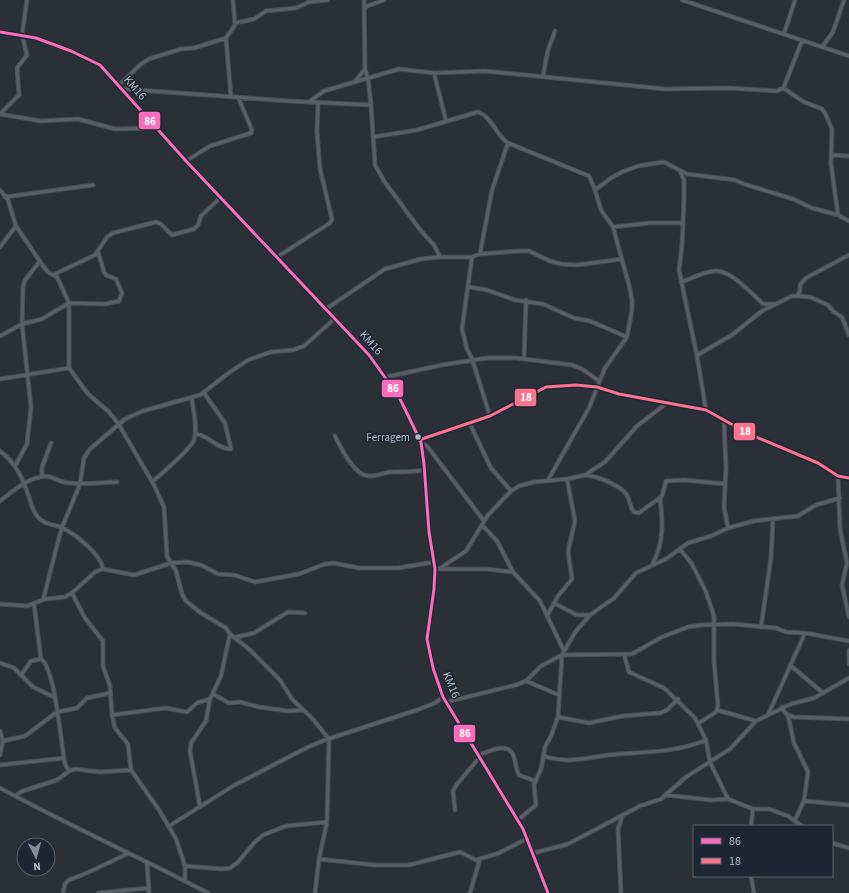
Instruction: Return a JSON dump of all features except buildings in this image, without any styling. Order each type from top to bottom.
[{"type":"street","points":[[0,114],[19,95],[17,68],[27,55],[22,35],[27,0]]},
{"type":"street","points":[[121,87],[141,64],[149,59],[181,49],[194,48],[226,38],[233,31],[235,23],[233,0]]},
{"type":"street","points":[[235,23],[254,19],[266,11],[296,8],[308,2],[328,0]]},
{"type":"street","points":[[364,0],[365,69],[368,78],[371,105],[374,160],[378,169],[421,231],[434,245],[440,257]]},
{"type":"street","points":[[364,7],[384,0]]},
{"type":"street","points":[[682,0],[849,56]]},
{"type":"street","points":[[784,34],[795,0]]},
{"type":"street","points":[[822,47],[833,32],[844,0]]},
{"type":"street","points":[[543,76],[548,50],[555,31]]},
{"type":"street","name":"KM16","points":[[0,32],[36,38],[92,60],[100,65],[220,198],[334,316],[369,355],[386,377],[406,410],[420,441],[425,470],[429,532],[434,562],[437,569],[427,639],[433,668],[444,700],[528,838],[548,893]]},
{"type":"street","points":[[226,38],[226,58],[231,96]]},
{"type":"street","points":[[309,102],[321,92],[399,69],[434,73],[485,71],[665,89],[755,89],[774,91],[783,88],[802,40]]},
{"type":"street","points":[[355,81],[365,69]]},
{"type":"street","points":[[434,73],[446,122]]},
{"type":"street","points":[[121,87],[238,97],[371,105]]},
{"type":"street","points":[[783,88],[804,102],[824,111],[832,129],[831,155],[838,215]]},
{"type":"street","points":[[186,161],[210,146],[251,133],[252,130],[238,97]]},
{"type":"street","points":[[277,257],[330,222],[332,219],[320,169],[317,132],[318,102]]},
{"type":"street","points":[[373,137],[407,132],[481,112],[501,138],[508,143],[589,176],[596,190],[601,210],[613,227],[632,300],[627,337],[605,368],[596,387],[589,408],[548,480]]},
{"type":"street","points":[[0,114],[40,122],[78,119],[116,128],[157,128]]},
{"type":"street","points":[[480,254],[492,190],[508,143]]},
{"type":"street","points":[[831,155],[849,156]]},
{"type":"street","points":[[596,190],[611,178],[638,166],[664,162],[691,175],[735,180],[793,199],[812,208],[838,215],[849,221]]},
{"type":"street","points":[[679,170],[684,180],[682,245],[679,270],[698,356],[706,410]]},
{"type":"street","points":[[6,197],[92,185]]},
{"type":"street","points":[[0,190],[6,197],[16,226],[49,273],[53,275],[61,284],[69,303],[69,368],[88,394],[108,411],[118,423],[152,482],[164,507],[166,551],[176,571],[182,594],[186,601],[201,613],[226,628],[230,634],[236,637],[280,680],[292,699],[312,718],[329,739],[327,822],[319,859],[315,893]]},
{"type":"street","points":[[53,275],[90,258],[98,252],[110,235],[143,225],[159,223],[172,235],[194,228],[198,225],[201,216],[220,198]]},
{"type":"street","points":[[613,227],[650,223],[682,223]]},
{"type":"street","points":[[0,247],[16,226]]},
{"type":"street","points":[[326,309],[385,269],[408,262],[440,257],[472,257],[480,254],[529,251],[550,262],[570,265],[622,259]]},
{"type":"street","points":[[0,336],[22,324],[42,319],[69,303],[114,303],[122,298],[122,293],[116,279],[106,275],[104,272],[98,252]]},
{"type":"street","points":[[797,296],[800,291],[800,285],[806,278],[849,255]]},
{"type":"street","points":[[472,257],[462,329],[466,348],[472,359],[490,416]]},
{"type":"street","points":[[15,466],[24,450],[28,436],[31,407],[22,324],[24,283],[40,261]]},
{"type":"street","points":[[681,282],[711,272],[720,271],[740,283],[763,304],[778,304]]},
{"type":"street","points":[[468,287],[487,290],[515,300],[526,300],[551,306],[574,318],[590,321],[627,337]]},
{"type":"street","points":[[698,356],[703,351],[732,335],[762,311],[792,296],[810,297],[828,305],[834,312],[842,317],[849,335]]},
{"type":"street","points":[[524,358],[526,300]]},
{"type":"street","points":[[43,600],[62,528],[71,501],[80,484],[82,463],[86,453],[118,423],[143,411],[192,399],[204,393],[225,375],[248,360],[271,352],[292,350],[304,346],[332,320],[334,316]]},
{"type":"street","points":[[386,377],[472,359],[506,357],[572,365],[582,369],[599,381]]},
{"type":"street","points":[[0,379],[69,368]]},
{"type":"street","points":[[420,441],[490,416],[546,387],[576,385],[596,387],[619,394],[706,410],[724,422],[766,442],[818,463],[838,476],[849,478]]},
{"type":"street","points":[[195,434],[206,437],[224,448],[231,449],[225,423],[204,393]]},
{"type":"street","points":[[152,482],[192,443],[195,434],[192,399]]},
{"type":"street","points":[[437,569],[466,551],[484,521],[497,505],[511,492],[527,484],[585,475],[605,462],[637,426],[667,403]]},
{"type":"street","points":[[724,422],[724,507],[728,528]]},
{"type":"street","points":[[470,424],[491,468],[511,492]]},
{"type":"street","points":[[335,436],[346,456],[364,475],[370,477],[384,473],[425,470]]},
{"type":"street","points":[[420,441],[427,446],[484,521]]},
{"type":"street","points":[[42,476],[42,467],[51,444]]},
{"type":"street","points":[[0,451],[15,466],[38,517],[47,523],[62,528],[94,552],[100,559],[103,569]]},
{"type":"street","points":[[585,475],[601,478],[624,491],[634,512],[643,512],[660,498],[662,496],[666,481],[671,480],[725,484]]},
{"type":"street","points":[[0,501],[24,484],[42,476],[48,476],[62,482],[80,484],[117,482]]},
{"type":"street","points":[[838,476],[840,529],[847,563],[842,585],[849,617]]},
{"type":"street","points":[[547,616],[554,602],[572,579],[568,551],[575,520],[567,479]]},
{"type":"street","points":[[653,564],[662,539],[663,520],[660,498]]},
{"type":"street","points":[[518,820],[536,805],[534,790],[535,780],[544,756],[545,747],[558,717],[562,655],[576,631],[590,615],[614,598],[636,573],[666,559],[688,543],[712,536],[728,528],[754,521],[798,516],[816,505],[840,498]]},
{"type":"street","points":[[761,627],[771,558],[773,519]]},
{"type":"street","points":[[482,525],[497,541],[513,572],[540,601],[564,651]]},
{"type":"street","points":[[680,549],[687,556],[706,592],[712,607],[717,710]]},
{"type":"street","points":[[0,604],[20,606],[68,596],[95,572],[103,569],[125,574],[138,575],[171,563],[194,563],[210,569],[218,574],[234,575],[255,582],[299,574],[325,564],[334,563],[359,568],[398,568],[434,562]]},
{"type":"street","points":[[437,569],[486,569],[513,572]]},
{"type":"street","points":[[72,593],[73,598],[85,618],[103,641],[102,666],[110,693],[112,715],[117,732],[128,744],[131,770],[169,826],[184,858],[185,881]]},
{"type":"street","points":[[68,596],[73,598]]},
{"type":"street","points":[[554,602],[578,615],[590,615]]},
{"type":"street","points":[[34,604],[41,659],[44,661],[50,672],[64,758],[69,771]]},
{"type":"street","points":[[236,637],[254,633],[288,612],[305,613]]},
{"type":"street","points":[[169,826],[247,778],[306,748],[444,700],[507,688],[526,681],[541,666],[562,655],[635,653],[662,637],[688,626],[714,624],[733,624],[776,628],[786,632],[805,633],[849,642]]},
{"type":"street","points":[[768,715],[805,633]]},
{"type":"street","points":[[200,807],[190,751],[191,743],[206,721],[210,699],[222,676],[230,634]]},
{"type":"street","points":[[849,650],[849,664]]},
{"type":"street","points":[[624,654],[629,672],[661,685],[678,699],[698,723],[706,740],[710,762],[728,799]]},
{"type":"street","points":[[21,675],[28,663],[41,659]]},
{"type":"street","points":[[0,663],[14,668],[33,687],[54,697]]},
{"type":"street","points":[[790,664],[823,693]]},
{"type":"street","points":[[534,853],[568,844],[622,817],[640,806],[653,803],[666,795],[686,776],[710,762],[736,743],[756,721],[782,707],[807,700],[823,693],[849,678]]},
{"type":"street","points":[[526,681],[559,695]]},
{"type":"street","points":[[3,741],[24,736],[57,712],[77,708],[87,698],[110,693]]},
{"type":"street","points":[[213,694],[229,703],[240,702],[288,712],[303,710]]},
{"type":"street","points":[[112,715],[166,708],[187,712],[197,703],[210,699]]},
{"type":"street","points":[[558,717],[588,723],[623,716],[660,713],[666,710],[678,699]]},
{"type":"street","points":[[782,707],[788,716],[794,743],[808,772],[804,801],[795,820]]},
{"type":"street","points":[[717,710],[756,721]]},
{"type":"street","points":[[698,723],[717,710]]},
{"type":"street","points":[[788,716],[849,719]]},
{"type":"street","points":[[0,731],[3,741],[0,754]]},
{"type":"street","points":[[544,756],[580,761],[616,754],[648,752],[691,746],[706,740]]},
{"type":"street","points":[[455,810],[453,791],[457,784],[479,757],[498,748],[507,748],[510,750],[514,756],[519,775],[535,780]]},
{"type":"street","points":[[0,765],[64,758]]},
{"type":"street","points":[[16,795],[23,791],[57,780],[69,771],[75,769],[100,772],[131,770]]},
{"type":"street","points":[[0,788],[16,795],[48,814],[63,820],[106,843],[208,893]]},
{"type":"street","points":[[666,795],[710,800],[728,799],[753,809],[769,809],[795,820],[801,825]]},
{"type":"street","points":[[804,801],[849,805]]},
{"type":"street","points":[[751,825],[753,809]]},
{"type":"street","points":[[621,893],[618,829],[622,817]]},
{"type":"street","points":[[185,866],[222,870],[230,868],[238,862],[254,843],[264,835],[286,826],[327,822]]},
{"type":"street","points":[[319,859],[394,866],[421,863],[460,852],[473,859],[480,859],[499,853],[528,838]]},
{"type":"street","points":[[833,843],[849,848]]},
{"type":"street","points":[[63,893],[65,884],[69,880],[129,853]]},
{"type":"street","points":[[470,893],[480,859]]},
{"type":"street","points":[[147,862],[149,893]]},
{"type":"street","points":[[751,877],[754,893]]},
{"type":"street","points":[[98,893],[149,888]]},
{"type":"transit line","name":"86","points":[[0,32],[36,38],[71,51],[100,65],[186,161],[369,355],[399,397],[421,442],[424,464],[429,532],[435,569],[434,589],[427,639],[433,668],[443,697],[523,829],[548,893]]},
{"type":"transit line","name":"18","points":[[419,440],[490,416],[546,387],[576,385],[597,387],[619,394],[706,410],[749,434],[818,463],[838,476],[849,478]]},
{"type":"place","name":"Ferragem","points":[[418,437]]}]
